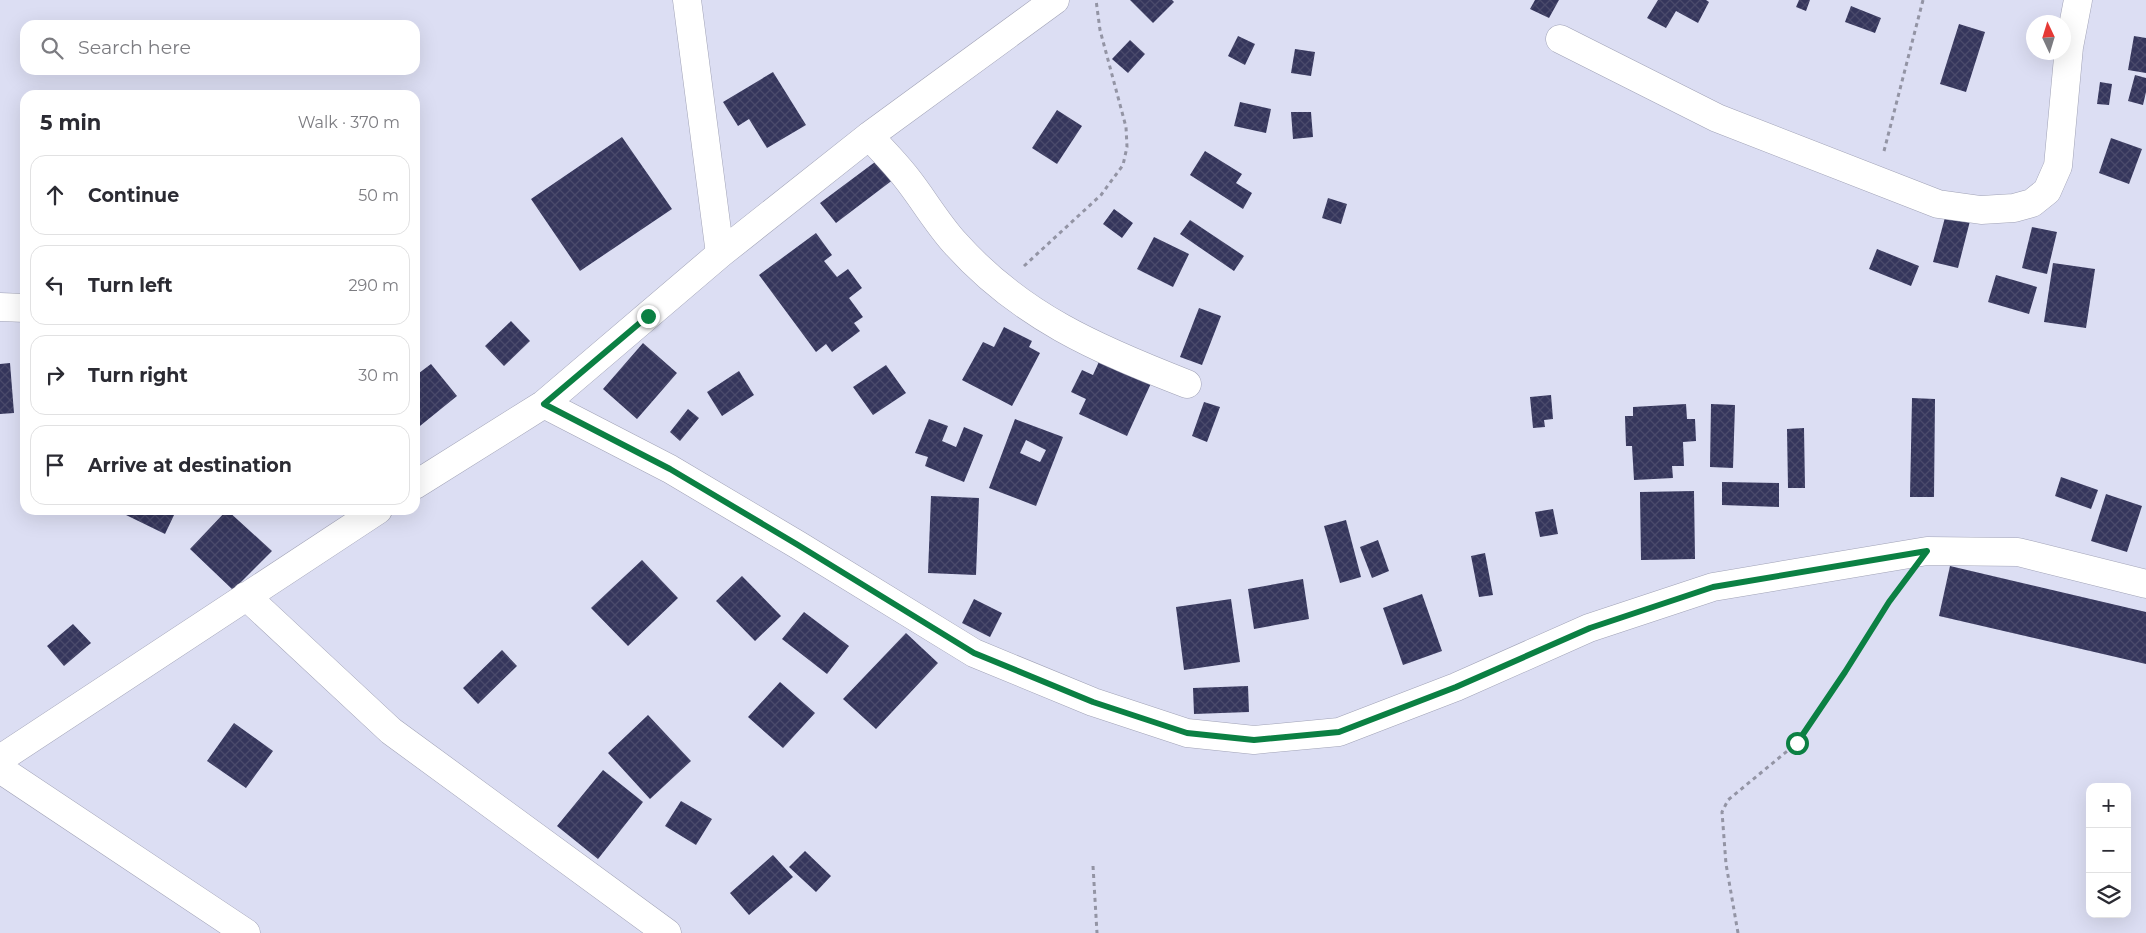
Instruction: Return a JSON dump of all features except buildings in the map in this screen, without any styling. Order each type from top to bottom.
[{"type":"street","points":[[687,0],[720,254]]},
{"type":"street","points":[[420,482],[544,404],[720,254],[869,136],[1055,0]]},
{"type":"street","points":[[1560,38],[1718,118],[1938,204],[1981,210],[2014,208],[2032,203],[2047,191],[2058,166],[2069,47],[2078,0]]},
{"type":"street","points":[[869,136],[904,175],[954,242],[1000,288],[1054,325],[1127,361],[1187,384]]},
{"type":"street","points":[[0,307],[20,308]]},
{"type":"street","points":[[544,404],[670,469],[974,653],[1093,702],[1187,733],[1254,740],[1339,732],[1456,687],[1590,628],[1713,587],[1927,551],[2018,552],[2146,584]]},
{"type":"street","points":[[0,759],[370,515]]},
{"type":"street","points":[[246,596],[391,731],[667,933]]},
{"type":"street","points":[[0,769],[246,933]]},
{"type":"path","points":[[1000,288],[1101,194],[1123,165],[1127,147],[1126,127],[1100,30],[1096,0]]},
{"type":"path","points":[[1876,180],[1923,0]]},
{"type":"path","points":[[1738,933],[1726,864],[1722,812],[1724,805],[1797,743],[1889,602],[1927,551]]},
{"type":"path","points":[[1092,866],[1097,933]]},
{"type":"route","points":[[648,316],[544,404],[670,469],[974,653],[1093,702],[1187,733],[1254,740],[1339,732],[1456,687],[1590,628],[1713,587],[1927,551],[1889,602],[1797,743]]}]
